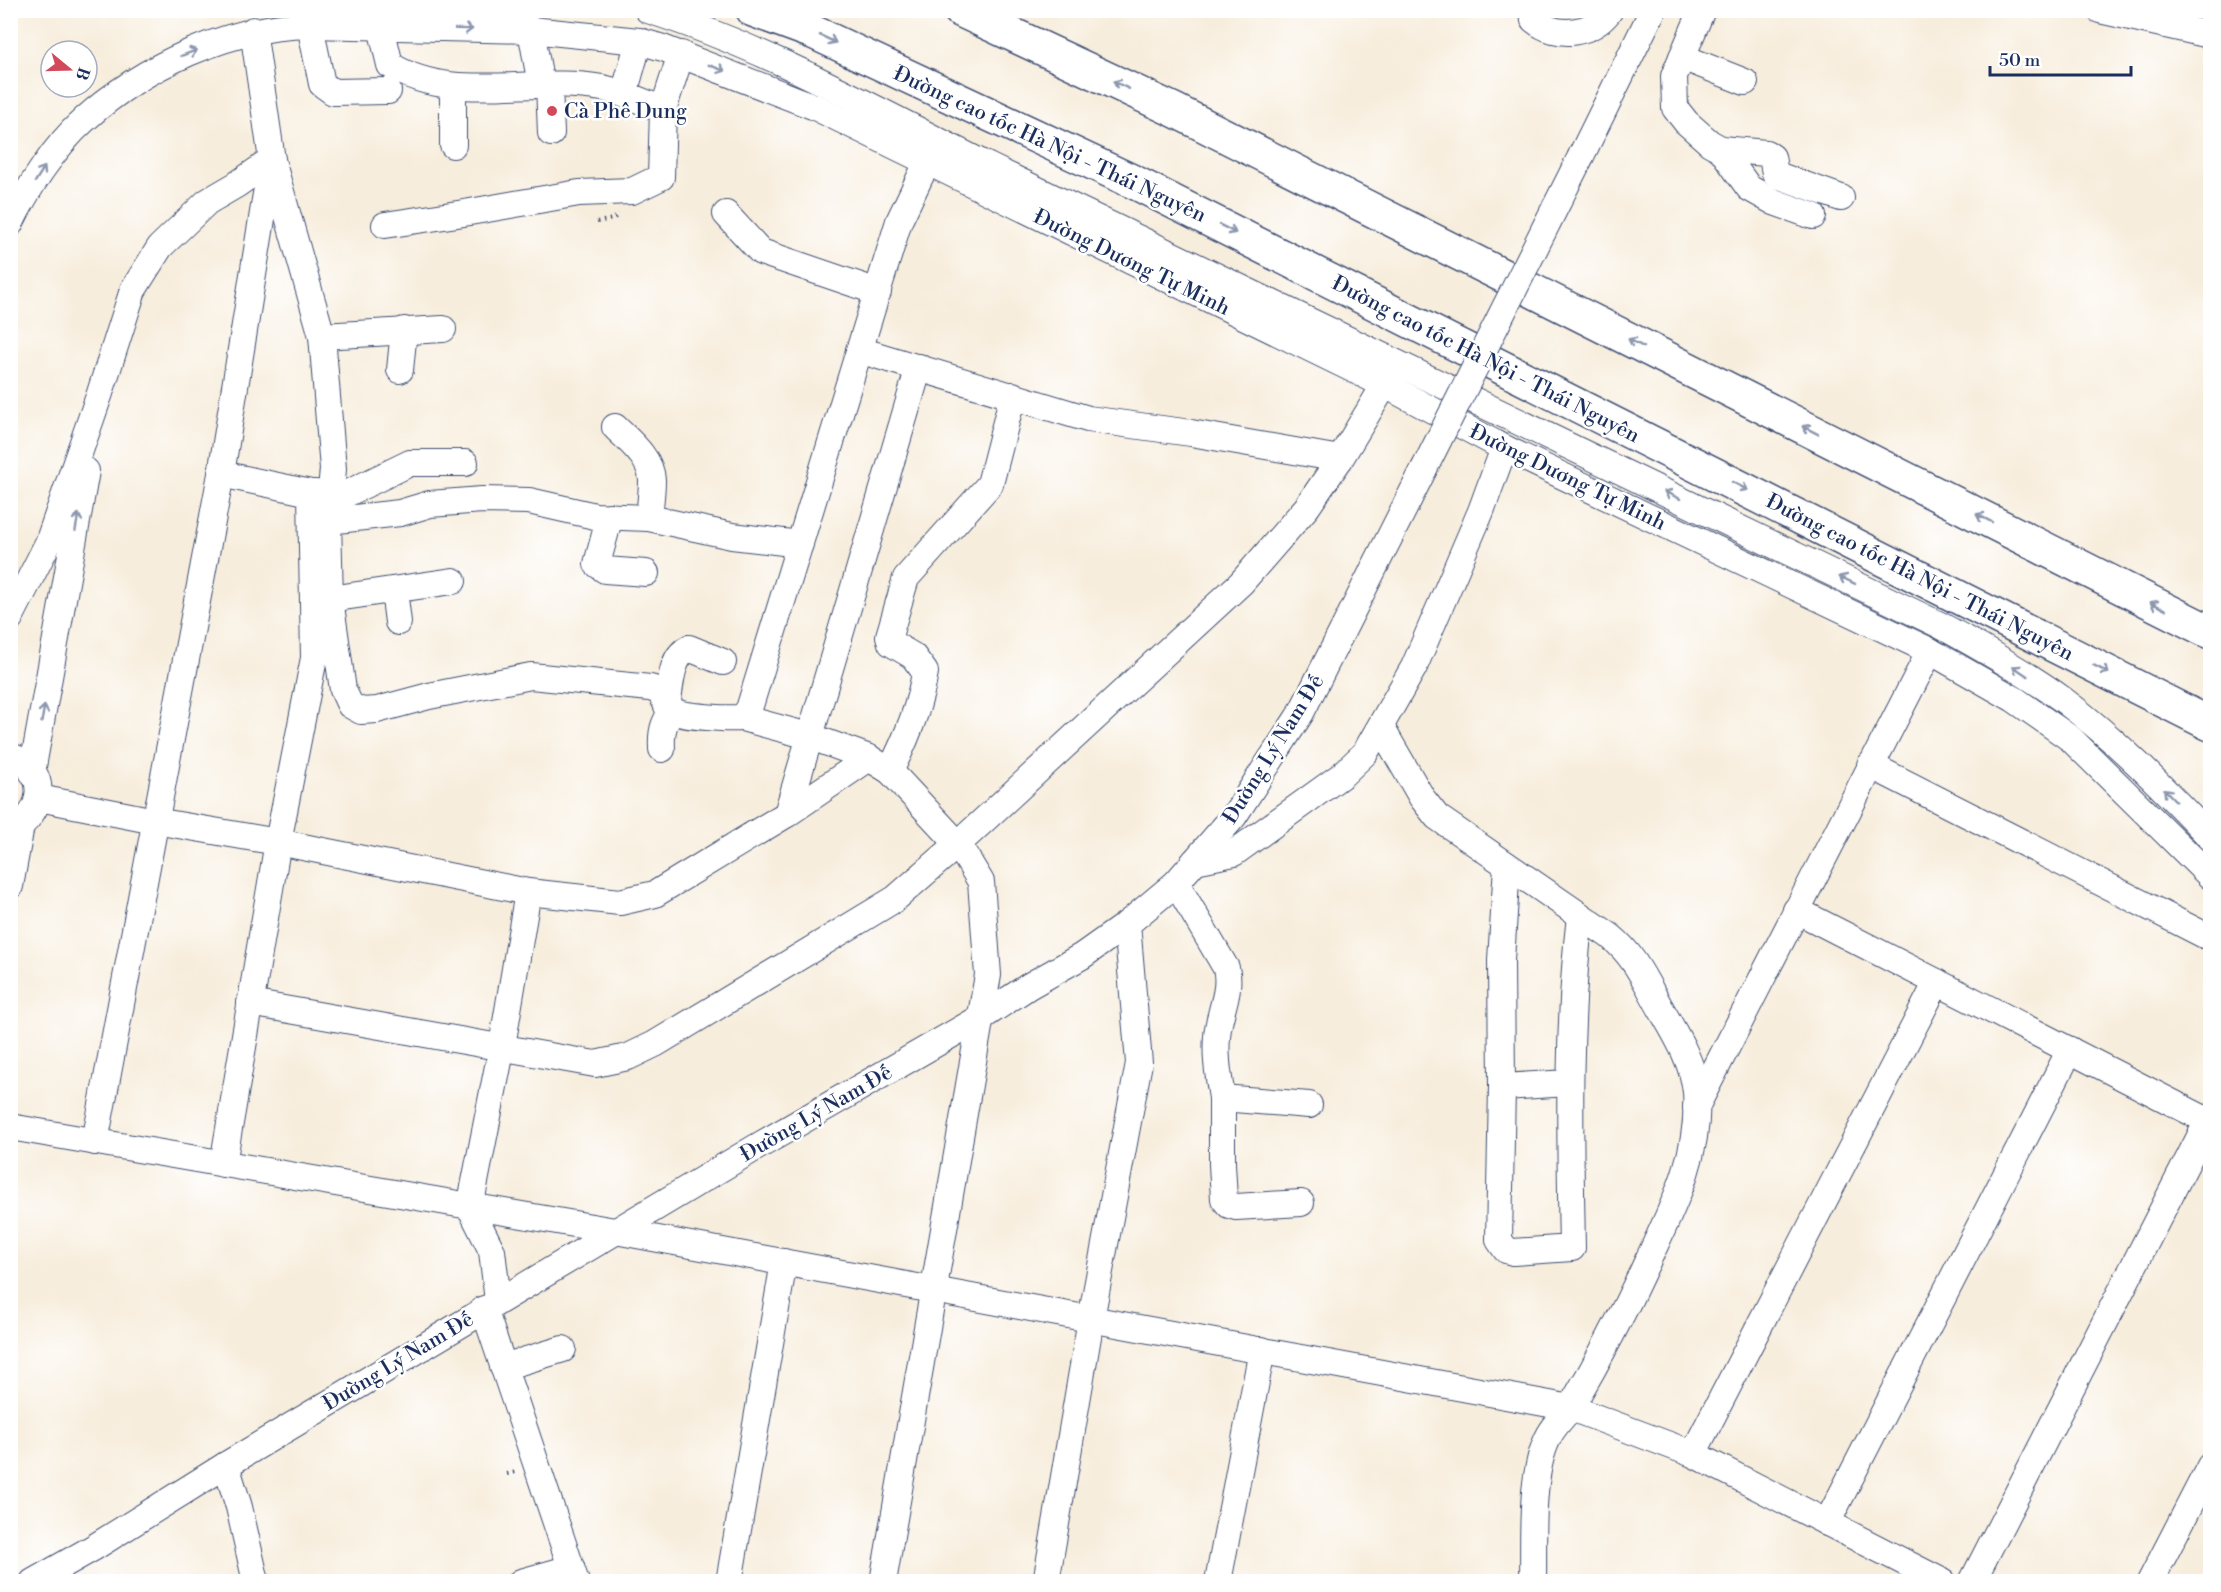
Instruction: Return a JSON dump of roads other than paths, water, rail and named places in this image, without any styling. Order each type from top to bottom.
[{"type":"highway","name":"Đường cao tốc Hà Nội - Thái Nguyên","points":[[753,10],[813,33],[1138,184],[2211,725]]},
{"type":"highway","points":[[960,10],[1174,110],[2211,632]]},
{"type":"street","name":"Đường Dương Tự Minh","points":[[648,10],[728,40],[846,93],[932,151]]},
{"type":"street","points":[[1533,10],[1534,20],[1543,27],[1572,33],[1591,27],[1606,17],[1610,10]]},
{"type":"street","name":"Đường Lý Nam Đế","points":[[33,1581],[93,1548],[226,1465],[615,1231],[982,1017],[1029,986],[1082,956],[1127,924],[1176,883],[1234,816],[1300,713],[1653,10]]},
{"type":"street","points":[[1702,10],[1674,76],[1675,108],[1686,122],[1710,143],[1721,149],[1766,153],[1772,157],[1775,173],[1778,175],[1841,198]]},
{"type":"street","points":[[2100,10],[2211,35]]},
{"type":"street","name":"Đường Dương Tự Minh","points":[[10,224],[49,160],[82,121],[118,93],[172,59],[253,30],[310,25],[531,30],[639,41],[681,54],[932,151],[1391,374],[1940,625],[2000,657],[2063,700],[2141,765],[2211,837]]},
{"type":"street","points":[[310,25],[322,84],[333,92],[388,91]]},
{"type":"street","points":[[381,27],[390,65],[406,76],[442,86],[545,85],[601,88],[624,94],[663,110]]},
{"type":"street","points":[[223,1164],[278,842],[314,658],[321,494],[333,456],[322,336],[272,160],[253,30]]},
{"type":"street","points":[[531,30],[545,85],[550,133]]},
{"type":"street","points":[[624,94],[639,41]]},
{"type":"street","points":[[385,225],[579,193],[632,190],[661,177],[663,110],[681,54]]},
{"type":"street","points":[[1682,57],[1745,82]]},
{"type":"street","points":[[453,86],[453,145]]},
{"type":"street","points":[[1721,149],[1749,188],[1774,202],[1813,216]]},
{"type":"street","points":[[742,718],[749,709],[903,213],[932,151]]},
{"type":"street","points":[[10,618],[48,543],[133,290],[159,247],[207,201],[236,185],[272,160]]},
{"type":"street","points":[[95,1142],[221,474],[272,160]]},
{"type":"street","points":[[726,214],[761,252],[878,292]]},
{"type":"street","points":[[322,336],[443,329]]},
{"type":"street","points":[[400,370],[404,330]]},
{"type":"street","points":[[859,350],[1013,394],[1088,419],[1202,435],[1340,459]]},
{"type":"street","points":[[787,814],[919,367]]},
{"type":"street","name":"Đường Dương Tự Minh","points":[[1391,374],[1504,448],[1930,651],[2014,699],[2071,739],[2211,876]]},
{"type":"street","points":[[250,1003],[596,1064],[628,1057],[655,1044],[895,899],[958,844],[1241,583],[1307,507],[1340,459],[1391,374]]},
{"type":"street","points":[[32,772],[100,393]]},
{"type":"street","points":[[39,798],[278,842],[528,892],[620,902],[655,894],[787,814],[880,764],[904,743],[922,690],[925,672],[913,656],[891,643],[889,636],[906,578],[990,483],[1013,394]]},
{"type":"street","points":[[615,427],[637,448],[648,464],[652,478],[648,518]]},
{"type":"street","points":[[1195,861],[1234,853],[1249,844],[1353,766],[1365,753],[1414,667],[1481,512],[1504,448]]},
{"type":"street","points":[[221,474],[321,494],[350,493],[410,463],[465,463]]},
{"type":"street","points":[[321,494],[328,521],[330,599],[343,690],[350,705],[361,711],[377,710],[429,696],[531,676],[650,688],[660,691],[670,708],[676,713],[730,719],[742,718],[809,736],[880,764],[958,844],[981,882],[988,975],[883,1581]]},
{"type":"street","points":[[328,521],[400,513],[430,504],[482,500],[529,501],[595,516],[648,518],[732,536],[800,544]]},
{"type":"street","points":[[610,516],[597,564],[604,570],[646,573]]},
{"type":"street","points":[[330,599],[453,581]]},
{"type":"street","points":[[394,590],[398,621]]},
{"type":"street","points":[[662,749],[661,733],[670,708],[675,660],[681,652],[689,648],[723,662]]},
{"type":"street","points":[[1696,1107],[1930,651]]},
{"type":"street","points":[[1381,727],[1422,798],[1437,817],[1626,949],[1681,1044],[1692,1071],[1696,1092],[1693,1146],[1687,1172],[1676,1200],[1619,1322],[1570,1408],[1550,1434],[1540,1463],[1536,1484],[1533,1581]]},
{"type":"street","points":[[10,756],[24,763],[32,772],[39,798],[30,818],[16,828],[10,886]]},
{"type":"street","points":[[1870,765],[2211,938]]},
{"type":"street","points":[[1507,866],[1501,960],[1502,1087],[1498,1234],[1502,1245],[1513,1252],[1572,1248],[1569,1083],[1574,974],[1580,916]]},
{"type":"street","points":[[1176,883],[1226,968],[1229,981],[1217,1038],[1218,1078],[1222,1098],[1224,1199],[1229,1206],[1236,1207],[1300,1203]]},
{"type":"street","points":[[520,1581],[574,1575],[503,1367],[491,1305],[492,1251],[470,1207],[502,1046],[528,892]]},
{"type":"street","points":[[1796,910],[2210,1120],[1972,1581]]},
{"type":"street","points":[[1046,1581],[1139,1063],[1127,924]]},
{"type":"street","points":[[1693,1454],[1937,982]]},
{"type":"street","points":[[1827,1522],[2070,1050]]},
{"type":"street","points":[[1502,1087],[1569,1083]]},
{"type":"street","points":[[1222,1098],[1309,1105]]},
{"type":"street","points":[[10,1127],[615,1231],[1570,1408],[1693,1454],[1944,1581]]},
{"type":"street","points":[[729,1581],[784,1262]]},
{"type":"street","points":[[503,1367],[562,1349]]},
{"type":"street","points":[[1218,1581],[1262,1350]]},
{"type":"street","points":[[226,1465],[239,1507],[256,1581]]},
{"type":"street","points":[[2150,1581],[2211,1466]]},
{"type":"place","name":"Cà Phê Dung","points":[[552,111]]}]
